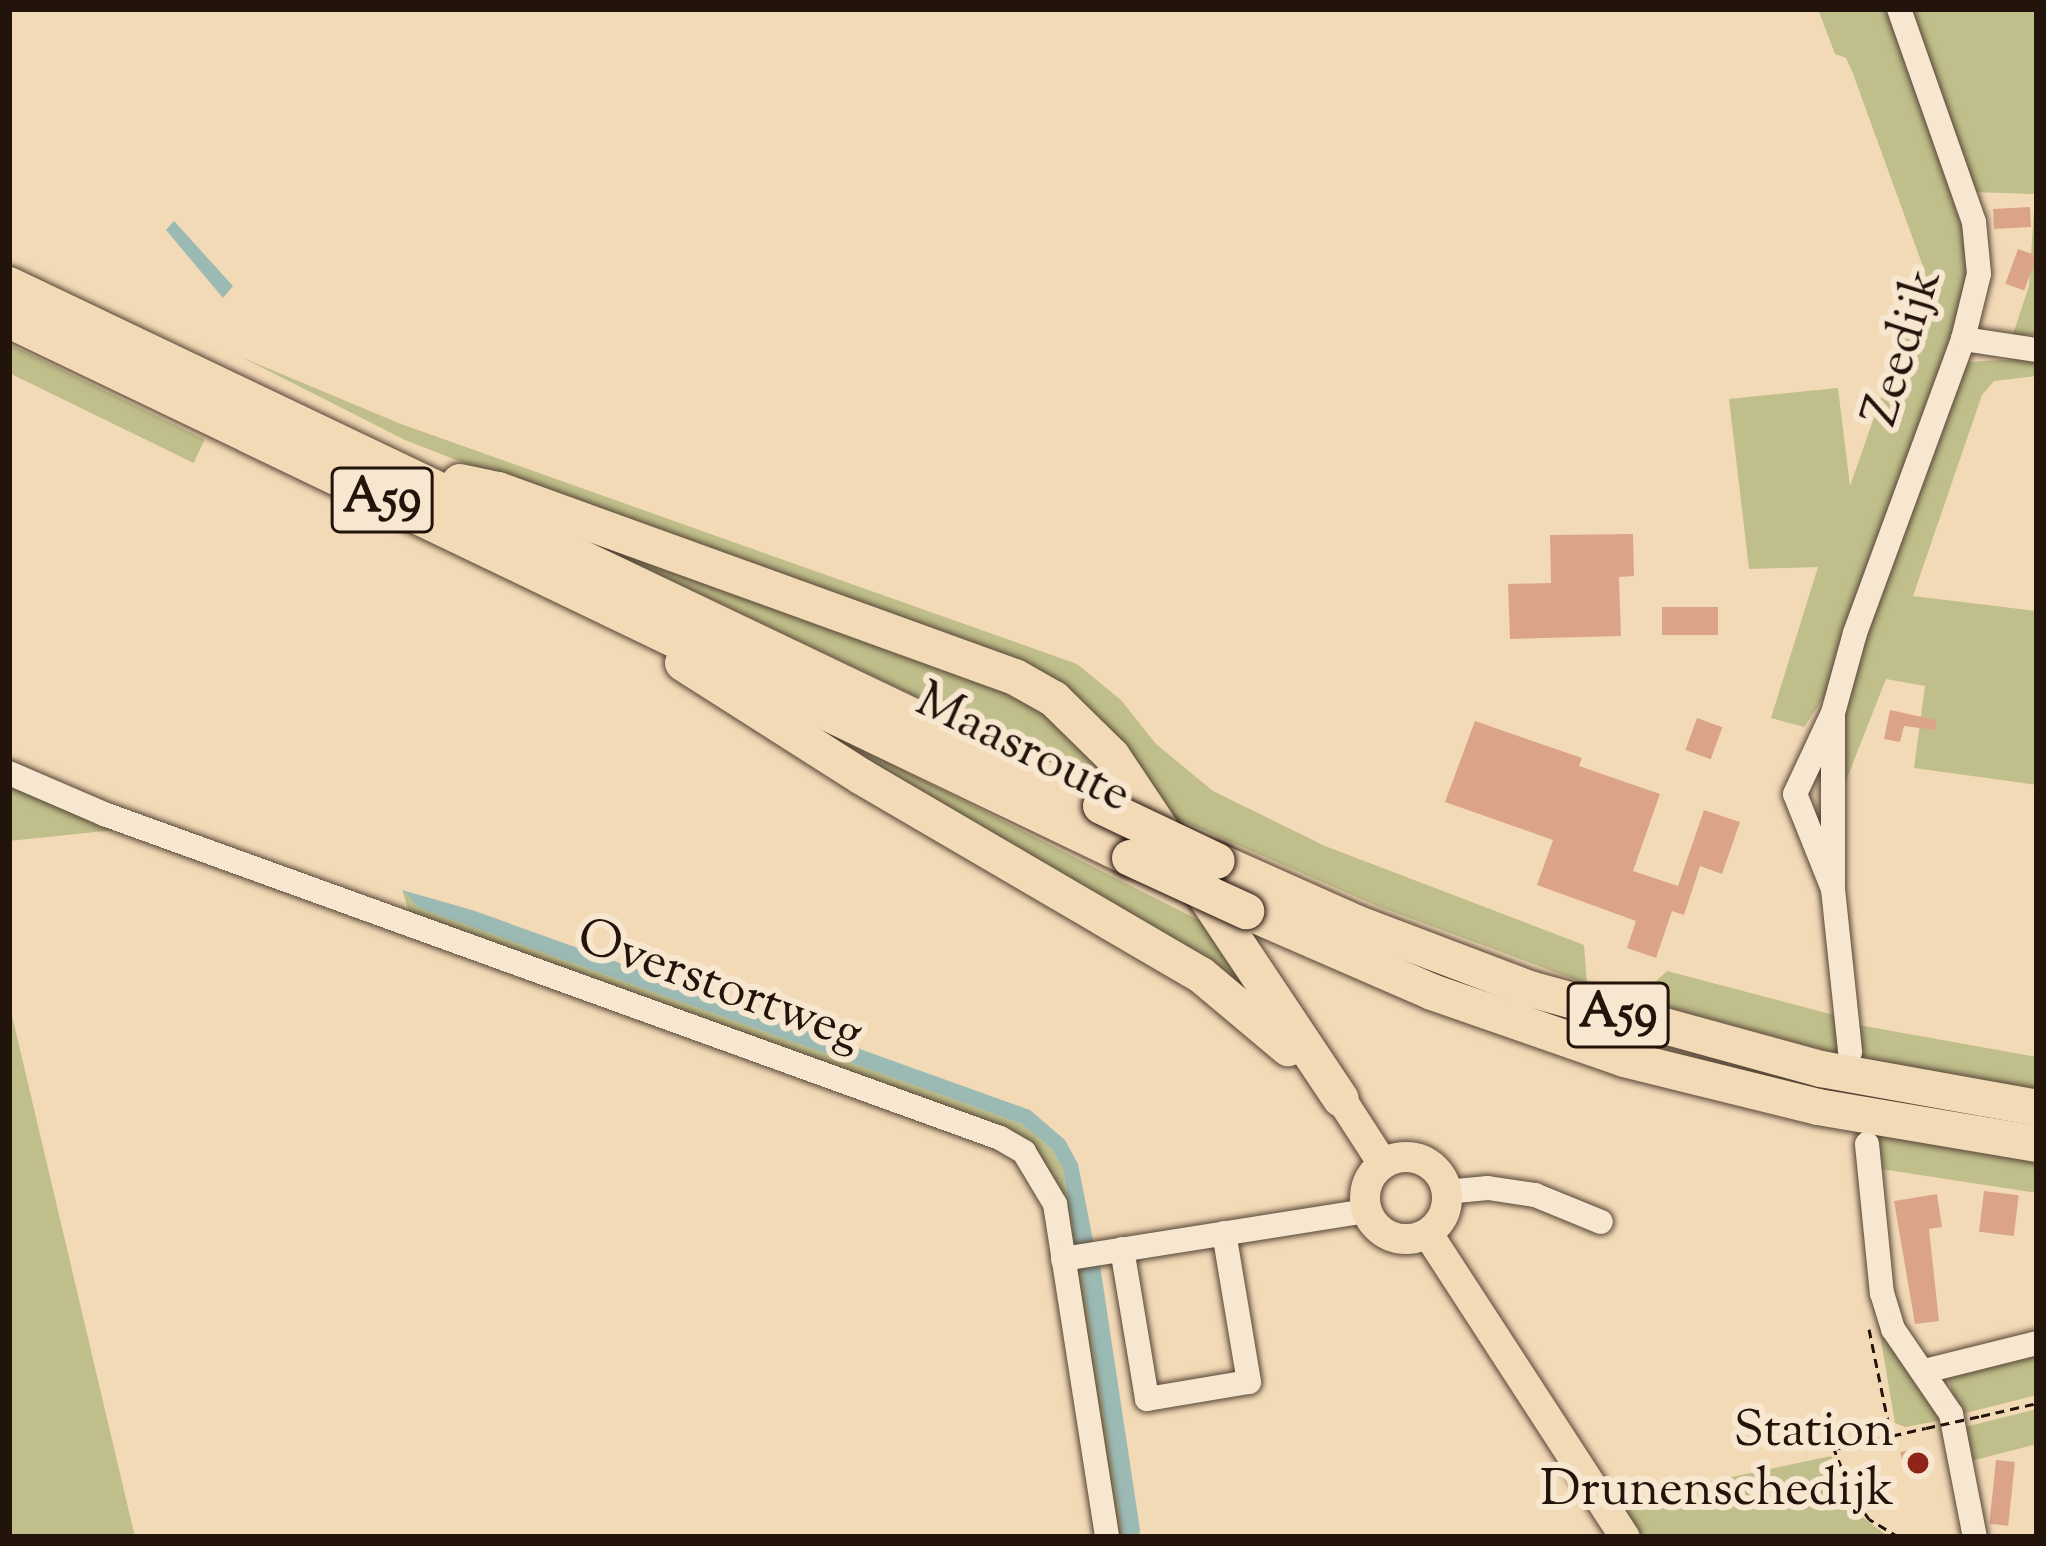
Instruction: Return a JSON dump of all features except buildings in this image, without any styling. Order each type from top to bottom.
[{"type":"highway","name":"Maasroute","points":[[9,285],[1356,923],[1550,995],[1821,1069],[2037,1108]]},
{"type":"highway","name":"Maasroute","points":[[9,320],[1130,858],[1432,992],[1624,1059],[1818,1107],[2037,1144]]},
{"type":"highway","name":"A59","points":[[398,470],[498,490],[1039,689],[1072,712],[1112,755],[1341,1100]]},
{"type":"highway","name":"A59","points":[[613,611],[751,709],[1201,975],[1255,1015],[1341,1100]]},
{"type":"main road","points":[[1341,1100],[1383,1164]]},
{"type":"main road","points":[[1411,1157],[1437,1170],[1446,1192],[1446,1211],[1428,1234],[1399,1240],[1373,1224],[1366,1211],[1366,1184],[1383,1164],[1411,1157]]},
{"type":"main road","points":[[1428,1234],[1625,1537]]},
{"type":"street","name":"Zeedijk","points":[[1832,889],[1795,794],[1832,713],[1855,633],[1963,340],[1979,274],[1974,222],[1899,9]]},
{"type":"street","points":[[1963,340],[2037,350]]},
{"type":"street","name":"Zeedijk","points":[[1832,713],[1832,889],[1850,1052]]},
{"type":"street","name":"Overstortweg","points":[[9,773],[104,814],[1000,1138],[1024,1152],[1055,1204],[1107,1537]]},
{"type":"street","points":[[1867,1144],[1882,1293],[1893,1329],[1951,1414],[1975,1537]]},
{"type":"street","points":[[1446,1192],[1488,1188],[1535,1195],[1601,1222]]},
{"type":"street","points":[[1063,1259],[1366,1211]]},
{"type":"street","points":[[1123,1250],[1147,1399],[1167,1396],[1249,1382],[1224,1233]]},
{"type":"street","points":[[1924,1371],[2037,1343]]},
{"type":"path","points":[[1867,1315],[1891,1436]]},
{"type":"path","points":[[1899,1537],[1869,1519],[1853,1496],[1834,1449],[2037,1403]]},
{"type":"shaded area","points":[[1818,9],[1888,9],[1965,236],[1970,278],[1950,355],[1829,690],[1804,727],[1771,718],[1818,567],[1749,569],[1729,399],[1838,388],[1850,486],[1925,272],[1852,71],[1846,58],[1835,54]]},
{"type":"shaded area","points":[[1908,9],[2037,9],[2037,334],[2012,337],[2029,286],[2035,194],[1971,192]]},
{"type":"shaded area","points":[[9,344],[205,440],[194,463],[9,373]]},
{"type":"shaded area","points":[[241,357],[401,424],[1077,664],[1121,700],[1156,744],[1213,791],[1325,846],[1584,945],[1587,984],[1377,906],[1153,808],[1102,733],[628,527],[405,440]]},
{"type":"shaded area","points":[[2037,358],[2037,376],[1994,381],[1982,395],[1913,596],[2037,611],[2037,785],[1914,768],[1925,686],[1886,679],[1842,791],[1844,698],[1967,362]]},
{"type":"shaded area","points":[[534,515],[998,680],[1079,738],[1111,789]]},
{"type":"shaded area","points":[[812,724],[1220,931],[1311,1060],[999,849]]},
{"type":"shaded area","points":[[9,785],[124,829],[9,841]]},
{"type":"shaded area","points":[[402,890],[419,908],[1022,1124],[1052,1149],[1063,1169],[1076,1246],[1067,1245],[1044,1164],[410,914]]},
{"type":"shaded area","points":[[1667,971],[1834,1015],[1842,1055],[1648,1002],[1655,982]]},
{"type":"shaded area","points":[[9,1003],[135,1537],[9,1537]]},
{"type":"shaded area","points":[[1853,1024],[2037,1057],[2037,1089],[1862,1060]]},
{"type":"shaded area","points":[[1878,1133],[2037,1160],[2037,1193],[1881,1169]]},
{"type":"shaded area","points":[[1081,1267],[1123,1537],[1114,1537],[1072,1276]]},
{"type":"shaded area","points":[[1874,1299],[1943,1420],[1905,1427],[1895,1423]]},
{"type":"shaded area","points":[[2037,1350],[2037,1395],[1958,1415],[1948,1377]]},
{"type":"shaded area","points":[[2037,1409],[2037,1444],[1967,1462],[1961,1428]]},
{"type":"shaded area","points":[[1831,1456],[1861,1516],[1889,1537],[1637,1537],[1614,1502]]},
{"type":"water","points":[[174,221],[233,286],[223,298],[166,230]]},
{"type":"water","points":[[402,890],[472,910],[1030,1110],[1065,1140],[1078,1164],[1094,1245],[1076,1246],[1063,1169],[1052,1149],[1022,1124],[419,908]]},
{"type":"water","points":[[1100,1265],[1139,1537],[1123,1537],[1081,1267]]},
{"type":"place","name":"Station Drunenschedijk","points":[[1918,1463]]}]
